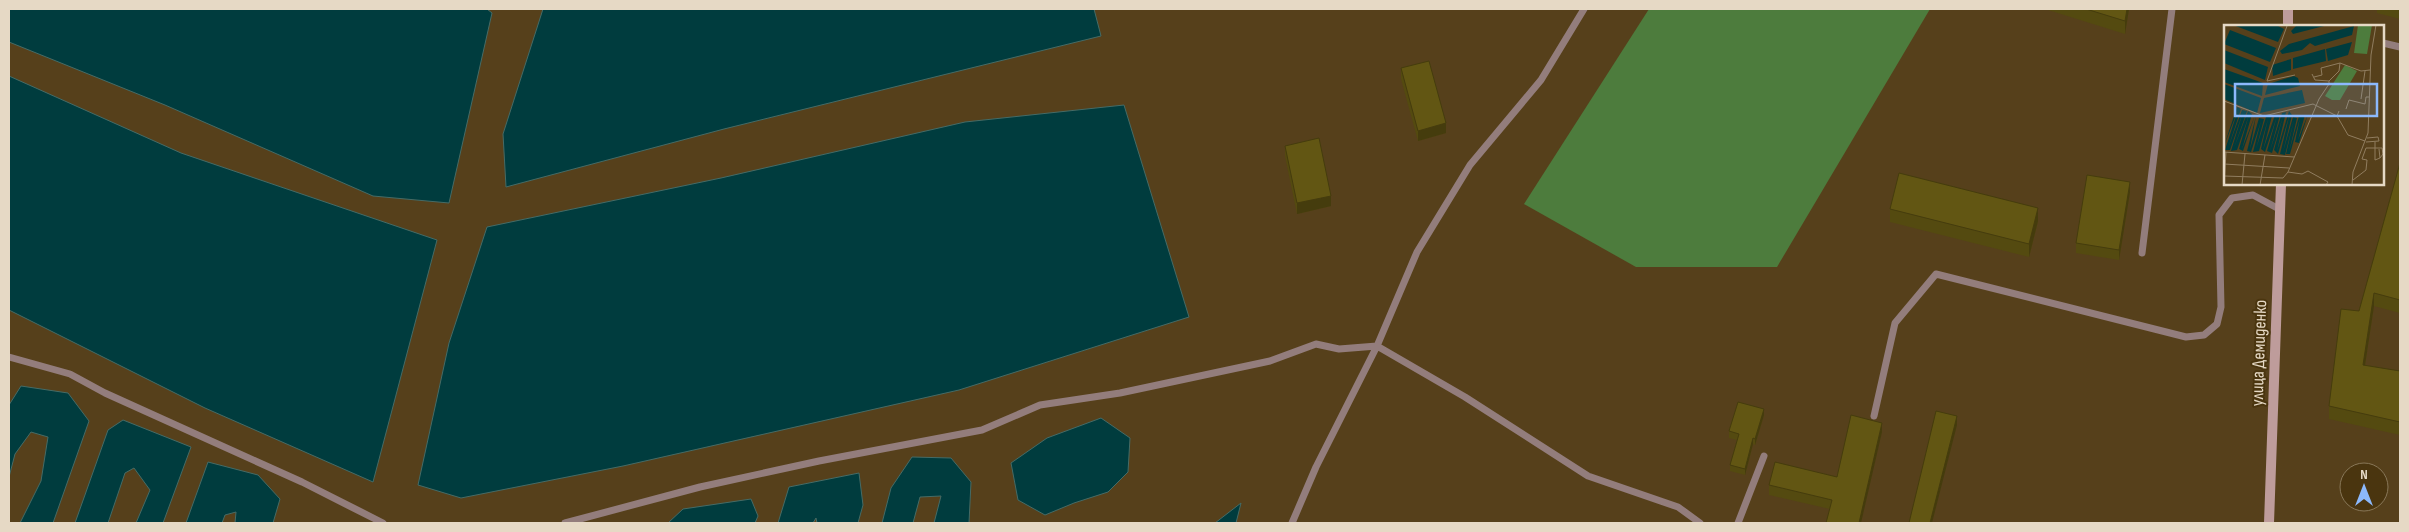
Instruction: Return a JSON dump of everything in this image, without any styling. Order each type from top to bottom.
[{"type":"main road","points":[[2288,9],[2288,25]]},
{"type":"main road","name":"улица Демиденко","points":[[2269,523],[2280,185]]},
{"type":"lane","points":[[1292,523],[1316,466],[1377,346],[1417,252],[1470,166],[1541,80],[1584,9]]},
{"type":"lane","points":[[2142,253],[2172,9]]},
{"type":"lane","points":[[2384,43],[2400,48]]},
{"type":"lane","points":[[1874,416],[1895,323],[1936,274],[2186,337],[2204,335],[2217,324],[2221,307],[2219,215],[2232,198],[2253,195],[2279,209]]},
{"type":"lane","points":[[565,523],[700,487],[819,461],[982,430],[1040,405],[1120,393],[1270,361],[1316,344],[1339,349],[1377,346],[1465,397],[1588,476],[1678,507],[1700,523]]},
{"type":"lane","points":[[9,357],[70,374],[105,393],[302,482],[383,523]]},
{"type":"lane","points":[[1738,523],[1764,456]]},
{"type":"green space","points":[[1649,9],[1930,9],[1777,267],[1636,267],[1524,204]]},
{"type":"water","points":[[9,9],[487,9],[492,13],[449,203],[373,196],[165,105],[9,42]]},
{"type":"water","points":[[543,9],[1094,9],[1101,36],[724,129],[506,187],[503,134]]},
{"type":"water","points":[[9,76],[181,153],[437,240],[373,482],[205,408],[9,310]]},
{"type":"water","points":[[1124,105],[1189,317],[959,390],[623,466],[461,498],[418,485],[449,343],[487,227],[721,178],[965,122]]},
{"type":"water","points":[[21,386],[68,393],[89,421],[53,523],[20,523],[41,481],[48,437],[31,432],[15,454],[9,477],[9,405]]},
{"type":"water","points":[[1101,418],[1130,438],[1128,472],[1108,492],[1045,515],[1018,500],[1011,463],[1047,438]]},
{"type":"water","points":[[123,420],[191,447],[163,523],[136,523],[150,490],[134,468],[125,473],[108,523],[75,523],[108,430]]},
{"type":"water","points":[[912,457],[951,458],[971,482],[969,523],[934,523],[941,496],[920,497],[913,523],[882,523],[891,488]]},
{"type":"water","points":[[208,462],[258,475],[280,499],[273,523],[235,523],[236,512],[225,515],[222,523],[186,523]]},
{"type":"water","points":[[859,473],[863,505],[858,523],[817,523],[816,518],[813,523],[778,523],[789,487]]},
{"type":"water","points":[[751,499],[758,516],[755,523],[668,523],[683,509]]},
{"type":"water","points":[[1241,503],[1236,523],[1215,523]]},
{"type":"building","points":[[2086,9],[2127,9],[2125,21]]},
{"type":"building","points":[[1429,61],[1446,123],[1418,131],[1401,68]]},
{"type":"building","points":[[1319,138],[1331,196],[1297,203],[1285,146]]},
{"type":"building","points":[[2400,163],[2400,300],[2374,293],[2363,365],[2400,371],[2400,422],[2329,406],[2341,309],[2359,311]]},
{"type":"building","points":[[1899,173],[2038,208],[2029,244],[1890,209]]},
{"type":"building","points":[[2087,175],[2130,182],[2119,250],[2076,243]]},
{"type":"building","points":[[1738,402],[1764,409],[1755,439],[1753,438],[1745,469],[1730,465],[1739,434],[1729,431]]},
{"type":"building","points":[[1936,411],[1957,416],[1930,523],[1909,523]]},
{"type":"building","points":[[1851,415],[1882,423],[1859,523],[1826,523],[1832,500],[1769,485],[1775,462],[1837,477]]}]
